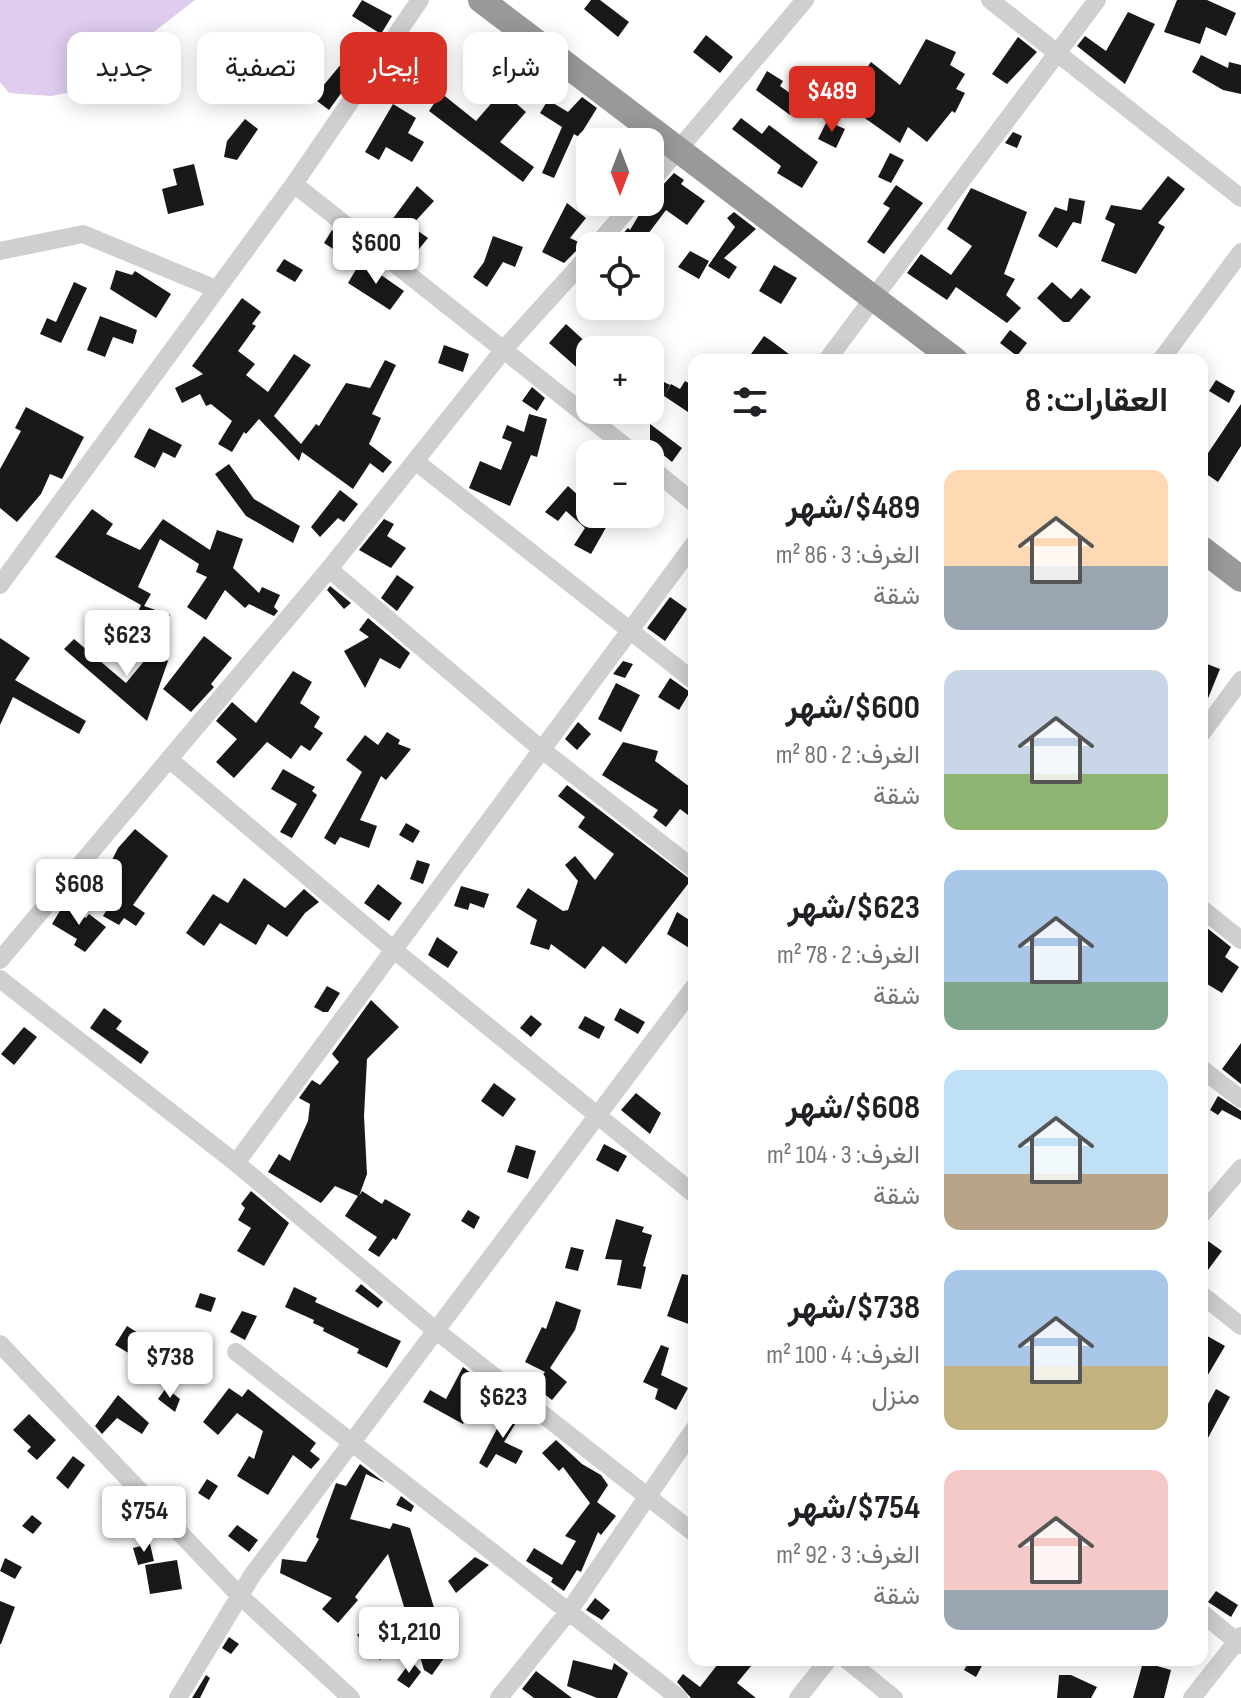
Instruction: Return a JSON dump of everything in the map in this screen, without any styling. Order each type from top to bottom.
[{"type":"highway","points":[[481,0],[947,354]]},
{"type":"highway","points":[[1208,554],[1241,579]]},
{"type":"street","points":[[0,585],[294,184],[420,0]]},
{"type":"street","points":[[664,167],[805,0]]},
{"type":"street","points":[[990,0],[1241,198]]},
{"type":"street","points":[[831,354],[1097,0]]},
{"type":"street","points":[[294,184],[618,440]]},
{"type":"street","points":[[608,232],[622,216]]},
{"type":"street","points":[[0,251],[83,234],[216,289]]},
{"type":"street","points":[[1165,354],[1241,252]]},
{"type":"street","points":[[0,960],[329,569],[505,348],[576,269]]},
{"type":"street","points":[[415,461],[688,676]]},
{"type":"street","points":[[664,478],[688,498]]},
{"type":"street","points":[[236,1163],[688,552]]},
{"type":"street","points":[[329,569],[541,749],[688,864]]},
{"type":"street","points":[[1208,725],[1241,680]]},
{"type":"street","points":[[170,760],[394,950],[688,1189]]},
{"type":"street","points":[[1208,914],[1241,940]]},
{"type":"street","points":[[0,979],[236,1163],[434,1329],[688,1528]]},
{"type":"street","points":[[178,1698],[239,1595],[352,1439],[688,995]]},
{"type":"street","points":[[1208,1074],[1241,1099]]},
{"type":"street","points":[[1208,1207],[1241,1168]]},
{"type":"street","points":[[1208,1300],[1241,1326]]},
{"type":"street","points":[[0,1344],[239,1595],[351,1698]]},
{"type":"street","points":[[236,1352],[352,1439],[679,1698]]},
{"type":"street","points":[[499,1698],[569,1611],[688,1437]]},
{"type":"street","points":[[1192,1698],[1240,1641],[1208,1617]]},
{"type":"street","points":[[798,1698],[823,1666]]},
{"type":"street","points":[[854,1666],[894,1698]]},
{"type":"shaded area","points":[[0,0],[195,0],[154,32],[67,32],[67,93],[51,96],[9,93],[0,82]]},
{"type":"building","points":[[362,0],[392,16],[382,32],[378,32],[352,16]]},
{"type":"building","points":[[591,0],[600,0],[629,22],[618,37],[584,9]]},
{"type":"building","points":[[1177,0],[1207,0],[1236,13],[1226,36],[1206,27],[1200,44],[1164,32]]},
{"type":"building","points":[[1128,12],[1155,24],[1125,84],[1077,46],[1085,36],[1106,51]]},
{"type":"building","points":[[706,35],[733,57],[720,73],[693,52]]},
{"type":"building","points":[[1018,37],[1037,52],[1007,84],[992,74]]},
{"type":"building","points":[[926,39],[956,52],[950,65],[965,74],[956,89],[965,93],[955,113],[952,111],[927,142],[908,127],[900,143],[842,102],[871,62],[900,85]]},
{"type":"building","points":[[1201,55],[1228,68],[1229,62],[1241,65],[1241,94],[1223,90],[1192,72]]},
{"type":"building","points":[[340,65],[340,95],[329,110],[321,104],[324,104],[324,85]]},
{"type":"building","points":[[767,71],[783,81],[780,86],[801,101],[790,115],[756,90]]},
{"type":"building","points":[[582,97],[597,108],[585,128],[576,128],[576,135],[554,178],[542,173],[562,127],[540,113],[546,104],[555,104],[568,112]]},
{"type":"building","points":[[447,98],[476,121],[491,104],[517,104],[526,112],[500,142],[534,167],[523,182],[429,111],[434,104],[447,104]]},
{"type":"building","points":[[393,104],[416,118],[408,133],[424,142],[412,162],[386,147],[379,160],[365,152]]},
{"type":"building","points":[[741,118],[762,134],[769,125],[818,162],[802,188],[777,173],[781,166],[732,129]]},
{"type":"building","points":[[245,119],[258,129],[237,160],[224,157],[227,141]]},
{"type":"building","points":[[827,121],[845,129],[836,148],[818,139]]},
{"type":"building","points":[[1013,132],[1022,136],[1017,148],[1005,143]]},
{"type":"building","points":[[890,153],[904,160],[891,183],[878,177]]},
{"type":"building","points":[[194,164],[204,205],[168,214],[162,189],[177,185],[173,169]]},
{"type":"building","points":[[674,173],[684,180],[681,184],[705,201],[687,225],[666,210],[664,213],[664,184]]},
{"type":"building","points":[[1168,176],[1185,189],[1158,223],[1165,227],[1136,274],[1101,261],[1115,224],[1105,219],[1111,205],[1141,210]]},
{"type":"building","points":[[896,185],[923,203],[884,254],[867,242],[890,208],[883,204]]},
{"type":"building","points":[[417,186],[434,201],[411,226],[428,238],[414,255],[383,232]]},
{"type":"building","points":[[971,188],[1027,212],[1004,274],[1015,279],[1006,295],[1021,308],[1007,323],[956,287],[947,300],[907,273],[921,254],[951,275],[972,246],[947,229]]},
{"type":"building","points":[[1069,198],[1085,201],[1081,224],[1073,222],[1057,248],[1038,236],[1055,207],[1067,211]]},
{"type":"building","points":[[567,203],[576,210],[576,216],[586,218],[570,238],[576,241],[576,251],[564,263],[542,252]]},
{"type":"building","points":[[734,212],[756,229],[724,258],[737,267],[729,279],[708,266],[735,227],[727,218]]},
{"type":"building","points":[[638,216],[662,216],[650,232],[624,232],[628,228],[630,230]]},
{"type":"building","points":[[332,230],[351,244],[344,256],[324,243]]},
{"type":"building","points":[[493,236],[523,247],[515,267],[503,262],[487,287],[473,277],[484,262]]},
{"type":"building","points":[[690,251],[709,261],[699,279],[678,267]]},
{"type":"building","points":[[284,259],[303,270],[295,282],[276,271]]},
{"type":"building","points":[[361,261],[404,291],[390,310],[348,283]]},
{"type":"building","points":[[774,265],[797,278],[781,304],[759,291]]},
{"type":"building","points":[[116,270],[132,275],[135,271],[171,294],[156,318],[110,289]]},
{"type":"building","points":[[74,282],[87,288],[61,343],[40,334],[47,318],[56,322]]},
{"type":"building","points":[[1052,282],[1071,299],[1081,288],[1091,297],[1069,322],[1063,322],[1037,298]]},
{"type":"building","points":[[242,298],[261,312],[252,324],[256,326],[238,351],[255,364],[246,375],[268,392],[294,354],[311,365],[274,416],[301,444],[316,424],[319,426],[346,383],[370,388],[385,360],[396,365],[372,414],[381,418],[369,444],[392,462],[383,473],[370,463],[353,489],[302,452],[299,461],[259,419],[246,434],[244,432],[232,452],[218,444],[232,421],[211,404],[206,406],[200,394],[182,403],[175,388],[203,374],[192,366]]},
{"type":"building","points":[[100,316],[137,330],[133,344],[113,337],[105,357],[87,350]]},
{"type":"building","points":[[566,324],[579,336],[576,336],[576,367],[549,343]]},
{"type":"building","points":[[1010,330],[1027,343],[1019,354],[1014,354],[1000,343]]},
{"type":"building","points":[[764,336],[789,354],[751,354]]},
{"type":"building","points":[[444,345],[469,354],[463,372],[438,363]]},
{"type":"building","points":[[1216,380],[1235,391],[1229,403],[1209,391]]},
{"type":"building","points":[[685,381],[688,383],[688,412],[664,396],[671,384],[680,389]]},
{"type":"building","points":[[664,382],[670,385],[664,396]]},
{"type":"building","points":[[532,387],[545,398],[537,411],[522,401]]},
{"type":"building","points":[[1241,404],[1241,446],[1218,482],[1208,475],[1208,453]]},
{"type":"building","points":[[26,407],[84,437],[62,479],[50,474],[41,494],[17,522],[0,508],[0,469],[21,431],[15,428]]},
{"type":"building","points":[[529,414],[547,419],[537,457],[531,455],[510,506],[469,488],[480,461],[501,470],[512,442],[502,438],[507,425],[524,432]]},
{"type":"building","points":[[650,424],[682,448],[672,462],[664,455],[664,440],[650,440]]},
{"type":"building","points":[[149,428],[182,445],[175,458],[163,452],[155,468],[134,457]]},
{"type":"building","points":[[229,464],[254,499],[300,526],[293,543],[246,516],[215,474]]},
{"type":"building","points":[[568,486],[576,493],[576,520],[566,511],[558,521],[545,512]]},
{"type":"building","points":[[340,490],[358,504],[344,522],[338,518],[320,537],[311,527]]},
{"type":"building","points":[[92,509],[113,524],[106,534],[140,550],[163,519],[210,550],[217,530],[243,539],[233,568],[259,593],[262,587],[280,595],[274,607],[278,611],[274,616],[249,604],[245,608],[225,590],[206,620],[187,607],[207,577],[196,572],[199,564],[160,539],[138,587],[151,594],[144,606],[170,615],[145,645],[127,636],[141,605],[55,557]]},
{"type":"building","points":[[384,519],[394,524],[387,536],[406,548],[391,568],[359,550]]},
{"type":"building","points":[[585,528],[606,528],[591,554],[574,545]]},
{"type":"building","points":[[397,575],[414,587],[397,611],[381,598]]},
{"type":"building","points":[[330,586],[351,603],[344,609],[327,590]]},
{"type":"building","points":[[670,597],[687,609],[665,641],[647,628]]},
{"type":"building","points":[[368,618],[410,653],[400,669],[380,658],[365,688],[344,651],[369,637],[359,630]]},
{"type":"building","points":[[204,636],[232,658],[211,684],[214,687],[191,712],[163,689]]},
{"type":"building","points":[[0,638],[30,658],[15,680],[86,721],[79,734],[13,697],[0,725]]},
{"type":"building","points":[[74,639],[126,683],[154,649],[168,661],[147,721],[64,649]]},
{"type":"building","points":[[623,661],[633,664],[625,678],[613,674]]},
{"type":"building","points":[[1208,664],[1220,669],[1208,698]]},
{"type":"building","points":[[293,671],[312,682],[300,703],[320,717],[314,727],[323,733],[310,751],[301,745],[291,759],[267,742],[234,778],[216,762],[237,739],[216,721],[232,702],[256,723]]},
{"type":"building","points":[[670,678],[688,691],[679,710],[658,697]]},
{"type":"building","points":[[616,683],[640,695],[621,732],[598,719]]},
{"type":"building","points":[[578,722],[591,734],[577,750],[565,739]]},
{"type":"building","points":[[387,732],[400,740],[398,744],[411,749],[386,780],[381,776],[360,820],[377,826],[369,848],[340,837],[335,845],[324,838],[362,772],[346,760],[365,735],[378,745]]},
{"type":"building","points":[[623,742],[658,751],[655,761],[688,786],[688,815],[680,809],[666,827],[653,817],[658,810],[602,775]]},
{"type":"building","points":[[283,769],[315,787],[312,791],[317,795],[292,838],[280,832],[297,804],[271,789]]},
{"type":"building","points":[[567,785],[688,878],[688,884],[626,964],[603,946],[585,969],[551,944],[549,950],[530,944],[537,920],[516,907],[528,888],[563,911],[568,910],[578,881],[565,865],[575,856],[595,880],[614,854],[578,827],[585,817],[558,796]]},
{"type":"building","points":[[406,823],[420,831],[413,843],[399,835]]},
{"type":"building","points":[[135,829],[168,856],[133,905],[145,913],[136,926],[124,918],[119,925],[103,916],[122,885],[105,874],[118,848]]},
{"type":"building","points":[[417,860],[430,864],[423,884],[410,879]]},
{"type":"building","points":[[244,878],[285,908],[304,889],[319,902],[305,913],[287,937],[268,924],[256,945],[220,923],[204,946],[186,933],[213,894],[228,903]]},
{"type":"building","points":[[378,884],[402,903],[389,921],[364,903]]},
{"type":"building","points":[[461,886],[489,894],[484,908],[470,903],[468,910],[454,906]]},
{"type":"building","points":[[64,904],[86,918],[89,914],[106,927],[85,952],[74,945],[77,939],[52,924]]},
{"type":"building","points":[[677,912],[688,919],[688,947],[667,934]]},
{"type":"building","points":[[1208,929],[1231,947],[1225,957],[1239,967],[1222,993],[1208,985]]},
{"type":"building","points":[[437,937],[458,952],[448,968],[428,955]]},
{"type":"building","points":[[327,986],[340,993],[328,1012],[323,1012],[314,1007]]},
{"type":"building","points":[[371,1000],[399,1027],[367,1059],[364,1116],[367,1174],[359,1196],[362,1191],[382,1204],[385,1199],[411,1214],[396,1240],[393,1238],[379,1257],[368,1250],[377,1237],[345,1216],[358,1196],[335,1186],[321,1203],[268,1172],[279,1154],[290,1161],[308,1121],[310,1104],[299,1098],[312,1080],[320,1085],[339,1062],[332,1054]]},
{"type":"building","points":[[104,1008],[122,1021],[116,1029],[149,1052],[141,1064],[90,1028]]},
{"type":"building","points":[[620,1008],[645,1022],[638,1034],[614,1020]]},
{"type":"building","points":[[531,1015],[542,1024],[531,1037],[520,1028]]},
{"type":"building","points":[[585,1016],[605,1027],[599,1039],[578,1028]]},
{"type":"building","points":[[24,1027],[37,1037],[14,1065],[1,1054]]},
{"type":"building","points":[[1241,1043],[1241,1084],[1222,1069]]},
{"type":"building","points":[[494,1083],[516,1099],[503,1117],[481,1101]]},
{"type":"building","points":[[636,1093],[661,1113],[650,1134],[621,1110]]},
{"type":"building","points":[[1218,1096],[1241,1111],[1241,1120],[1222,1110],[1218,1115],[1210,1110]]},
{"type":"building","points":[[604,1144],[627,1156],[618,1172],[596,1160]]},
{"type":"building","points":[[516,1145],[536,1151],[528,1179],[507,1172]]},
{"type":"building","points":[[251,1191],[289,1223],[264,1266],[237,1251],[251,1228],[238,1220],[245,1208],[241,1204]]},
{"type":"building","points":[[468,1210],[480,1217],[474,1229],[461,1221]]},
{"type":"building","points":[[616,1219],[644,1227],[642,1232],[652,1235],[643,1266],[646,1267],[641,1289],[617,1285],[622,1260],[605,1259]]},
{"type":"building","points":[[1208,1241],[1222,1251],[1208,1270]]},
{"type":"building","points":[[571,1247],[584,1250],[578,1271],[565,1268]]},
{"type":"building","points":[[682,1274],[688,1275],[688,1324],[667,1316]]},
{"type":"building","points":[[361,1284],[383,1302],[378,1308],[355,1291]]},
{"type":"building","points":[[294,1287],[317,1298],[315,1302],[401,1341],[387,1368],[357,1353],[359,1349],[323,1331],[324,1328],[313,1323],[314,1320],[285,1307]]},
{"type":"building","points":[[200,1293],[216,1298],[211,1312],[195,1307]]},
{"type":"building","points":[[556,1301],[581,1310],[575,1330],[550,1368],[567,1382],[552,1400],[534,1386],[545,1372],[525,1362],[542,1327],[546,1329]]},
{"type":"building","points":[[242,1311],[257,1316],[245,1340],[230,1332]]},
{"type":"building","points":[[127,1326],[143,1336],[132,1355],[115,1345]]},
{"type":"building","points":[[1208,1336],[1225,1346],[1208,1375]]},
{"type":"building","points":[[661,1345],[669,1348],[661,1375],[688,1388],[676,1410],[655,1399],[658,1389],[643,1382]]},
{"type":"building","points":[[463,1367],[494,1391],[491,1395],[481,1390],[463,1424],[423,1402],[430,1390],[446,1399]]},
{"type":"building","points":[[166,1388],[180,1399],[175,1412],[158,1399]]},
{"type":"building","points":[[229,1388],[242,1397],[248,1389],[316,1443],[310,1451],[320,1459],[311,1469],[293,1455],[268,1495],[237,1476],[249,1456],[254,1459],[263,1431],[237,1413],[218,1435],[203,1422]]},
{"type":"building","points":[[1216,1389],[1230,1397],[1208,1438],[1208,1404]]},
{"type":"building","points":[[118,1395],[149,1423],[142,1434],[117,1418],[102,1434],[95,1426]]},
{"type":"building","points":[[510,1404],[522,1413],[504,1442],[523,1451],[516,1464],[496,1454],[487,1468],[479,1463]]},
{"type":"building","points":[[29,1414],[56,1440],[37,1460],[27,1451],[31,1447],[13,1430]]},
{"type":"building","points":[[556,1440],[582,1464],[601,1475],[608,1485],[597,1502],[616,1516],[601,1535],[598,1532],[581,1572],[577,1570],[564,1591],[551,1582],[553,1578],[526,1561],[534,1548],[562,1565],[576,1541],[565,1536],[590,1503],[563,1467],[559,1471],[542,1453]]},
{"type":"building","points":[[73,1456],[85,1465],[68,1489],[56,1478]]},
{"type":"building","points":[[360,1464],[385,1483],[366,1474],[350,1519],[390,1529],[393,1523],[410,1528],[435,1611],[408,1620],[388,1554],[355,1597],[358,1600],[338,1623],[322,1609],[332,1598],[280,1573],[282,1559],[306,1562],[319,1539],[316,1537],[336,1483],[346,1486]]},
{"type":"building","points":[[207,1479],[218,1486],[209,1500],[198,1493]]},
{"type":"building","points":[[401,1496],[414,1506],[411,1512],[396,1505]]},
{"type":"building","points":[[32,1515],[42,1523],[33,1534],[22,1526]]},
{"type":"building","points":[[237,1525],[258,1540],[249,1552],[228,1536]]},
{"type":"building","points":[[150,1544],[154,1561],[138,1565],[133,1548]]},
{"type":"building","points":[[475,1557],[489,1565],[456,1593],[448,1581]]},
{"type":"building","points":[[5,1558],[22,1567],[15,1579],[0,1571]]},
{"type":"building","points":[[177,1560],[182,1589],[150,1594],[145,1565]]},
{"type":"building","points":[[1216,1591],[1238,1605],[1231,1617],[1208,1602]]},
{"type":"building","points":[[595,1598],[610,1610],[602,1620],[586,1610]]},
{"type":"building","points":[[0,1601],[15,1607],[1,1644],[0,1644]]},
{"type":"building","points":[[373,1621],[395,1645],[380,1660],[357,1635]]},
{"type":"building","points":[[229,1637],[239,1644],[231,1654],[222,1648]]},
{"type":"building","points":[[414,1637],[444,1658],[432,1675],[424,1670]]},
{"type":"building","points":[[573,1660],[612,1670],[614,1663],[628,1673],[617,1698],[597,1698],[567,1686]]},
{"type":"building","points":[[411,1661],[421,1672],[409,1688],[397,1680]]},
{"type":"building","points":[[716,1666],[751,1666],[737,1683],[756,1698],[691,1698],[677,1682],[683,1674],[700,1687]]},
{"type":"building","points":[[966,1666],[982,1666],[976,1677],[964,1670]]},
{"type":"building","points":[[1142,1666],[1171,1670],[1164,1698],[1133,1698]]},
{"type":"building","points":[[536,1671],[572,1698],[534,1698],[522,1689]]},
{"type":"building","points":[[206,1675],[210,1678],[200,1698],[192,1698]]},
{"type":"building","points":[[1059,1675],[1071,1675],[1097,1687],[1091,1698],[1057,1698]]}]
